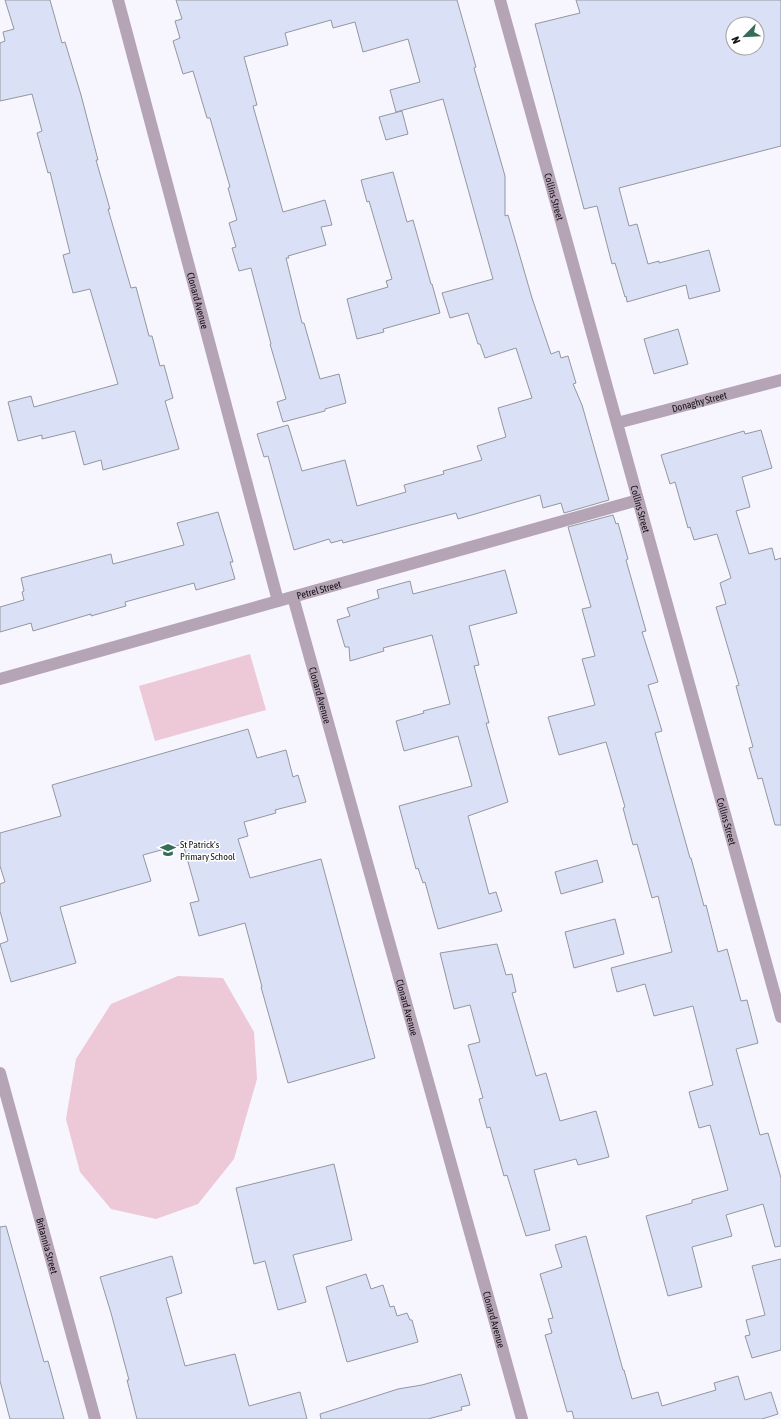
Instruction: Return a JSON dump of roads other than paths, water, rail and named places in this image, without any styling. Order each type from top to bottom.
[{"type":"street","name":"Clonard Avenue","points":[[118,0],[278,601]]},
{"type":"street","name":"Collins Street","points":[[500,0],[781,1017]]},
{"type":"street","name":"Donaghy Street","points":[[617,423],[781,380]]},
{"type":"street","name":"Petrel Street","points":[[0,679],[638,500]]},
{"type":"street","name":"Clonard Avenue","points":[[293,597],[522,1419]]},
{"type":"street","name":"Britannia Street","points":[[1,1077],[95,1419]]},
{"type":"place","name":"St Patrick's Primary School","points":[[168,850]]}]
